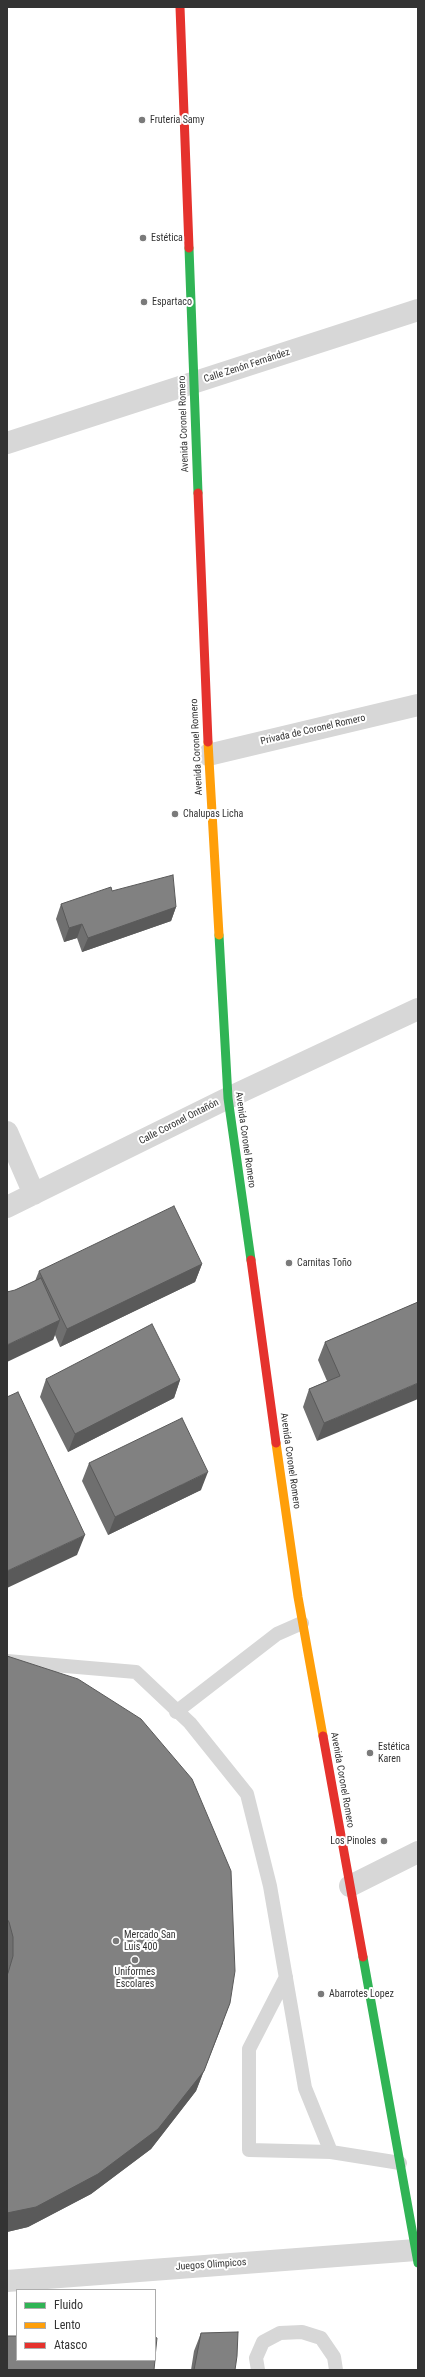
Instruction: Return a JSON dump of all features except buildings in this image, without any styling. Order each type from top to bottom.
[{"type":"main road","name":"Avenida Coronel Romero","points":[[180,7],[208,755],[228,1098],[302,1623],[400,2162],[413,2210],[417,2256]]},
{"type":"street","name":"Calle Zenón Fernández","points":[[7,443],[193,384],[416,317]]},
{"type":"street","name":"Privada de Coronel Romero","points":[[208,755],[418,705]]},
{"type":"street","name":"Calle Coronel Ontañón","points":[[7,1207],[228,1098],[418,1009]]},
{"type":"street","points":[[7,1132],[34,1194]]},
{"type":"street","points":[[350,1886],[418,1852]]},
{"type":"street","name":"Juegos Olimpicos","points":[[7,2281],[417,2256]]},
{"type":"lane","points":[[176,1712],[277,1634],[302,1623]]},
{"type":"lane","points":[[7,1661],[136,1672],[176,1712],[190,1723],[247,1794],[270,1886],[306,2088],[331,2152]]},
{"type":"lane","points":[[286,1977],[249,2049],[249,2150],[331,2152],[400,2162]]},
{"type":"lane","points":[[255,2366],[263,2342],[280,2333],[302,2332],[321,2338],[334,2357],[336,2370]]},
{"type":"traffic: fast","points":[[189,248],[198,493]]},
{"type":"traffic: fast","points":[[219,935],[228,1098],[251,1260]]},
{"type":"traffic: fast","points":[[363,1957],[418,2263]]},
{"type":"traffic: slow","points":[[208,742],[219,935]]},
{"type":"traffic: slow","points":[[276,1443],[298,1597],[323,1736]]},
{"type":"traffic: jam","points":[[180,7],[189,248]]},
{"type":"traffic: jam","points":[[198,493],[208,742]]},
{"type":"traffic: jam","points":[[251,1260],[276,1443]]},
{"type":"traffic: jam","points":[[323,1736],[363,1957]]},
{"type":"place","name":"Fruteria Samy","points":[[142,120]]},
{"type":"place","name":"Estética","points":[[143,238]]},
{"type":"place","name":"Espartaco","points":[[144,302]]},
{"type":"place","name":"Chalupas Licha","points":[[175,814]]},
{"type":"place","name":"Carnitas Toño","points":[[289,1263]]},
{"type":"place","name":"Estética Karen","points":[[370,1753]]},
{"type":"place","name":"Los Pinoles","points":[[384,1841]]},
{"type":"place","name":"Mercado San Luis 400","points":[[116,1941]]},
{"type":"place","name":"Uniformes Escolares","points":[[135,1960]]},
{"type":"place","name":"Abarrotes Lopez","points":[[321,1994]]}]
